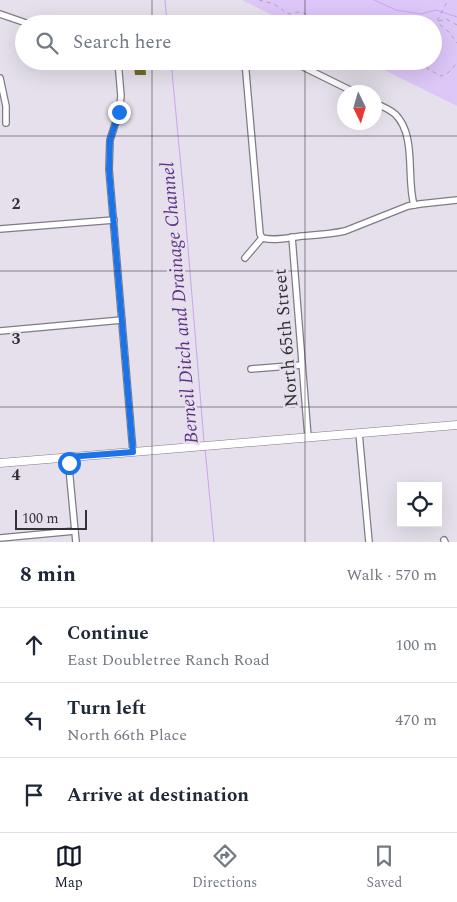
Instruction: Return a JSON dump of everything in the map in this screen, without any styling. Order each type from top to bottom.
[{"type":"main road","points":[[0,463],[457,425]]},
{"type":"street","points":[[0,14],[15,19]]},
{"type":"street","points":[[119,70],[121,96],[119,112],[110,140],[109,169],[133,452]]},
{"type":"street","points":[[246,70],[260,234],[262,238]]},
{"type":"street","points":[[309,70],[340,85]]},
{"type":"street","points":[[0,78],[6,106],[6,123]]},
{"type":"street","points":[[382,107],[396,115],[406,134],[414,205]]},
{"type":"street","points":[[262,238],[292,238],[345,231],[414,205],[457,200]]},
{"type":"street","points":[[0,229],[114,220]]},
{"type":"street","points":[[246,258],[262,238]]},
{"type":"street","name":"North 65th Street","points":[[292,238],[308,437]]},
{"type":"street","points":[[0,331],[122,320]]},
{"type":"street","points":[[251,369],[302,365]]},
{"type":"street","points":[[359,433],[369,542]]},
{"type":"street","points":[[68,457],[76,542]]},
{"type":"street","points":[[0,538],[75,531]]},
{"type":"path","points":[[259,0],[274,4],[286,14],[298,12],[307,15]]},
{"type":"path","points":[[440,15],[448,0]]},
{"type":"path","points":[[442,20],[446,19],[457,25]]},
{"type":"path","points":[[442,26],[450,33],[457,43]]},
{"type":"path","points":[[430,70],[441,76],[446,75],[457,63]]},
{"type":"shaded area","points":[[242,0],[457,0],[457,106],[384,70],[442,70],[442,15],[272,15]]},
{"type":"building","points":[[134,70],[146,70],[146,75],[135,75]]},
{"type":"waterway","name":"Berneil Ditch and Drainage Channel","points":[[165,0],[166,15]]},
{"type":"waterway","points":[[374,0],[396,10],[421,14],[436,10],[457,17]]},
{"type":"waterway","name":"Berneil Ditch and Drainage Channel","points":[[172,70],[204,442]]},
{"type":"waterway","name":"Berneil Ditch and Drainage Channel","points":[[205,448],[214,542]]},
{"type":"route","points":[[69,463],[68,457],[133,452],[109,169],[110,140],[119,112]]}]
